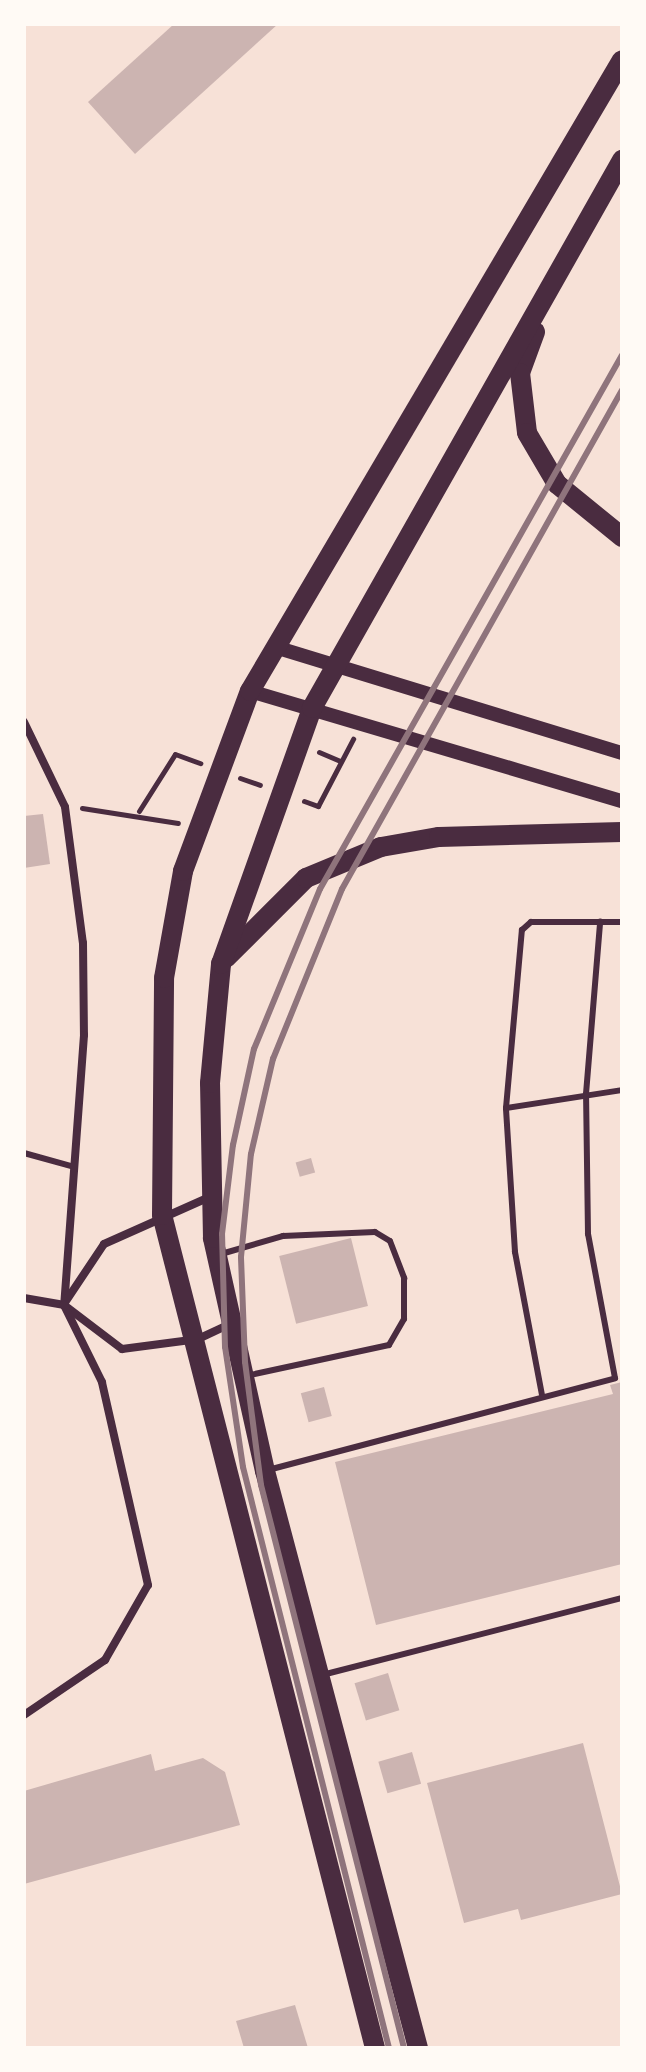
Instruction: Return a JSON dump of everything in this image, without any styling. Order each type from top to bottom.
[{"type":"main road","points":[[375,2048],[198,1339],[162,1215],[164,978],[199,828],[250,691],[622,60]]},
{"type":"main road","points":[[418,2048],[322,1675],[265,1471],[217,1256],[212,1196],[210,1083],[221,964],[312,708],[622,160]]},
{"type":"main road","points":[[558,272],[520,373],[527,433],[557,484],[622,537]]},
{"type":"main road","points":[[221,964],[306,878],[339,861],[439,837],[622,832]]},
{"type":"street","points":[[275,647],[622,753]]},
{"type":"street","points":[[250,691],[622,801]]},
{"type":"street","points":[[24,722],[65,807],[83,943],[74,1167],[64,1305],[102,1382],[148,1585],[105,1660],[24,1715]]},
{"type":"street","points":[[64,1305],[104,1244],[162,1215],[212,1196]]},
{"type":"street","points":[[24,1298],[64,1305],[122,1349],[198,1339],[232,1323]]},
{"type":"lane","points":[[542,1395],[515,1252],[506,1108],[522,930],[531,922],[622,922]]},
{"type":"lane","points":[[265,1471],[618,1377],[588,1234],[586,1094],[600,922]]},
{"type":"lane","points":[[506,1108],[622,1090]]},
{"type":"lane","points":[[24,1153],[74,1167]]},
{"type":"lane","points":[[217,1256],[283,1236],[375,1232],[390,1241],[404,1278],[404,1319],[389,1345],[242,1377]]},
{"type":"lane","points":[[322,1675],[622,1598]]},
{"type":"path","points":[[139,811],[175,754],[217,769]]},
{"type":"path","points":[[289,795],[318,806],[340,761]]},
{"type":"path","points":[[232,775],[275,790]]},
{"type":"path","points":[[65,807],[139,811],[199,828]]},
{"type":"building","points":[[174,24],[278,24],[135,154],[88,102]]},
{"type":"building","points":[[43,814],[50,864],[24,868],[24,816]]},
{"type":"building","points":[[311,1158],[315,1172],[300,1177],[296,1162]]},
{"type":"building","points":[[351,1238],[368,1306],[296,1324],[279,1256]]},
{"type":"building","points":[[622,1382],[622,1564],[376,1625],[335,1462],[613,1394],[610,1385]]},
{"type":"building","points":[[324,1387],[332,1416],[309,1422],[301,1393]]},
{"type":"building","points":[[388,1673],[399,1710],[366,1721],[355,1683]]},
{"type":"building","points":[[583,1743],[622,1894],[521,1920],[518,1909],[464,1923],[427,1783]]},
{"type":"building","points":[[412,1752],[421,1784],[387,1793],[378,1762]]},
{"type":"building","points":[[151,1754],[155,1771],[203,1758],[225,1772],[240,1825],[24,1884],[24,1791]]},
{"type":"building","points":[[295,2005],[308,2048],[244,2048],[236,2021]]},
{"type":"railway","points":[[389,2048],[243,1467],[225,1347],[222,1234],[233,1145],[254,1049],[320,889],[622,355]]},
{"type":"railway","points":[[404,2048],[261,1485],[245,1362],[241,1257],[251,1154],[273,1059],[342,889],[622,390]]}]
